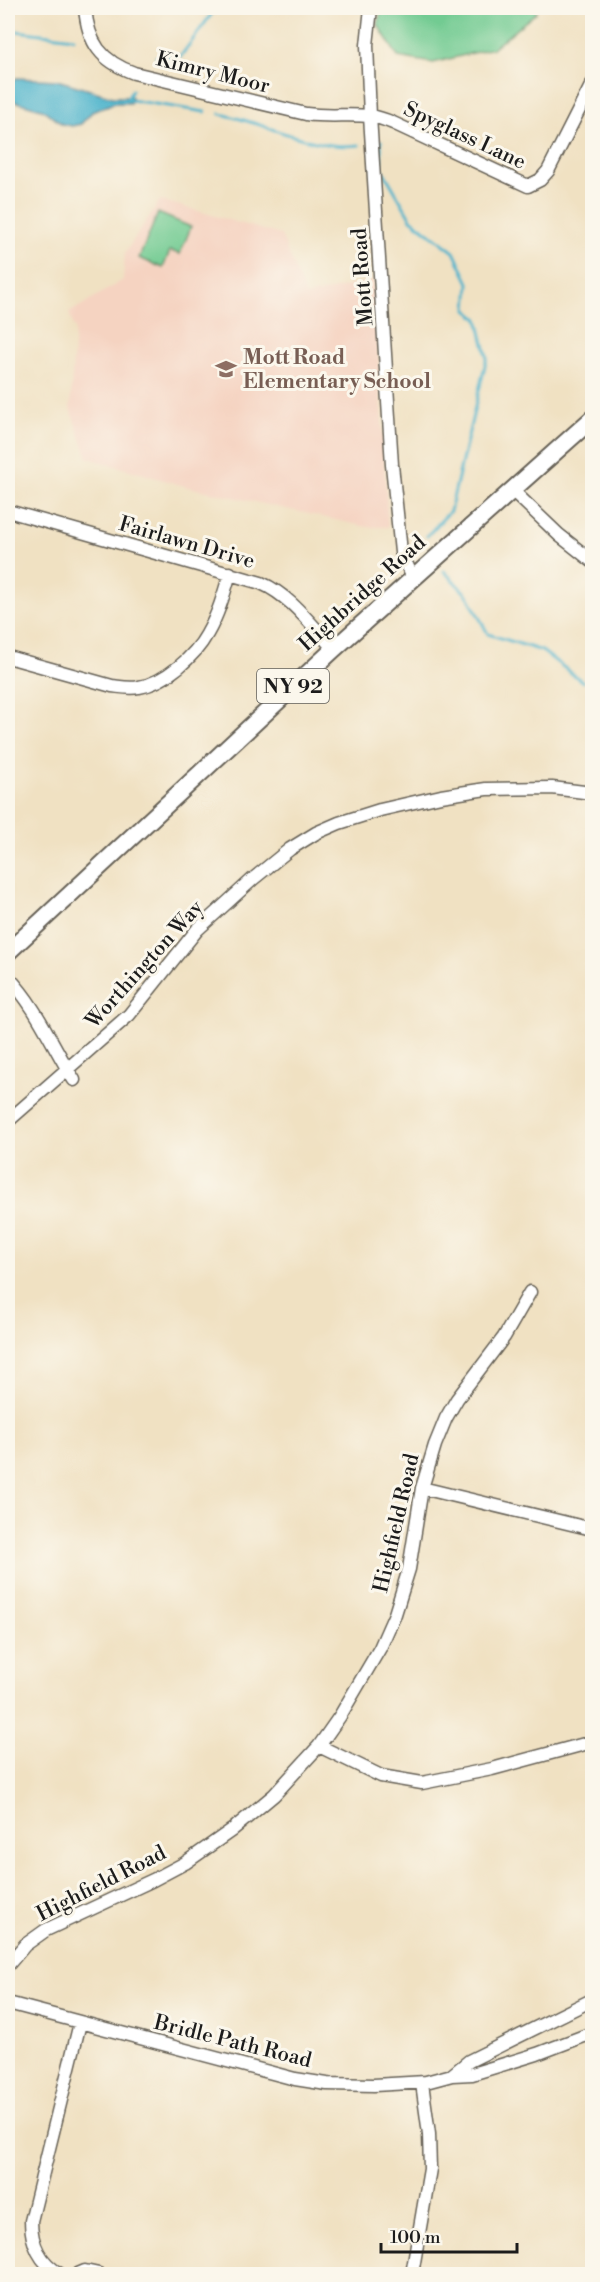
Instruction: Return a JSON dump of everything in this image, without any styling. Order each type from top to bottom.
[{"type":"highway","name":"Highbridge Road","points":[[8,952],[334,649],[592,419]]},
{"type":"street","name":"Kimry Moor","points":[[85,8],[90,36],[100,53],[117,67],[306,114],[325,117],[370,116]]},
{"type":"street","name":"Mott Road","points":[[371,8],[367,45],[370,116],[398,528],[401,552],[413,578]]},
{"type":"street","name":"Spyglass Lane","points":[[370,116],[393,123],[528,186],[540,180],[548,171],[592,84]]},
{"type":"street","points":[[512,490],[559,535],[592,561]]},
{"type":"street","name":"Fairlawn Drive","points":[[8,511],[230,573],[274,589],[334,649]]},
{"type":"street","points":[[8,657],[112,686],[142,687],[174,670],[207,636],[219,610],[230,573]]},
{"type":"street","name":"Worthington Way","points":[[8,1121],[71,1074],[129,1015],[197,930],[253,879],[290,849],[316,833],[380,810],[441,796],[486,789],[552,789],[592,793]]},
{"type":"street","points":[[8,977],[22,992],[42,1022],[71,1074]]},
{"type":"street","name":"Highfield Road","points":[[8,1965],[26,1945],[46,1930],[153,1880],[184,1863],[223,1836],[274,1795],[319,1746],[340,1716],[380,1648],[395,1614],[409,1569],[422,1488],[446,1418],[457,1399],[504,1337],[531,1292]]},
{"type":"street","points":[[422,1488],[592,1529]]},
{"type":"street","points":[[319,1746],[381,1776],[422,1783],[492,1769],[592,1742]]},
{"type":"street","name":"Bridle Path Road","points":[[452,2075],[469,2061],[592,2000]]},
{"type":"street","name":"Bridle Path Road","points":[[8,2003],[295,2079],[327,2084],[422,2083],[452,2075],[472,2074],[537,2054],[592,2033]]},
{"type":"street","points":[[60,2274],[49,2267],[35,2248],[31,2235],[31,2221],[80,2023]]},
{"type":"street","points":[[412,2274],[430,2169],[429,2134],[422,2083]]},
{"type":"street","points":[[78,2274],[85,2271],[99,2274]]},
{"type":"shaded area","name":"Mott Road Elementary School","points":[[160,200],[281,235],[306,296],[374,280],[388,527],[367,527],[188,487],[88,458],[70,409],[75,329],[69,313],[123,280],[125,253]]},
{"type":"green space","points":[[381,8],[538,8],[536,13],[493,48],[433,63],[398,57],[378,25]]},
{"type":"green space","points":[[158,213],[191,227],[180,254],[170,251],[163,268],[139,258]]},
{"type":"water","points":[[16,78],[57,80],[113,97],[132,97],[130,103],[114,103],[92,112],[81,124],[72,126],[62,124],[42,109],[13,101],[9,96],[9,86]]},
{"type":"waterway","points":[[156,57],[181,56],[213,12],[249,8]]},
{"type":"waterway","points":[[8,30],[74,38]]},
{"type":"waterway","points":[[128,98],[132,90]]},
{"type":"waterway","points":[[130,100],[205,112]]},
{"type":"waterway","points":[[220,114],[324,144],[359,145]]},
{"type":"waterway","points":[[379,142],[381,141],[381,167],[411,219],[454,252],[469,283],[467,310],[478,319],[487,357],[450,511],[427,536]]},
{"type":"waterway","points":[[444,571],[468,596],[488,634],[542,651],[583,682]]},
{"type":"place","name":"Mott Road Elementary School","points":[[226,369]]}]
